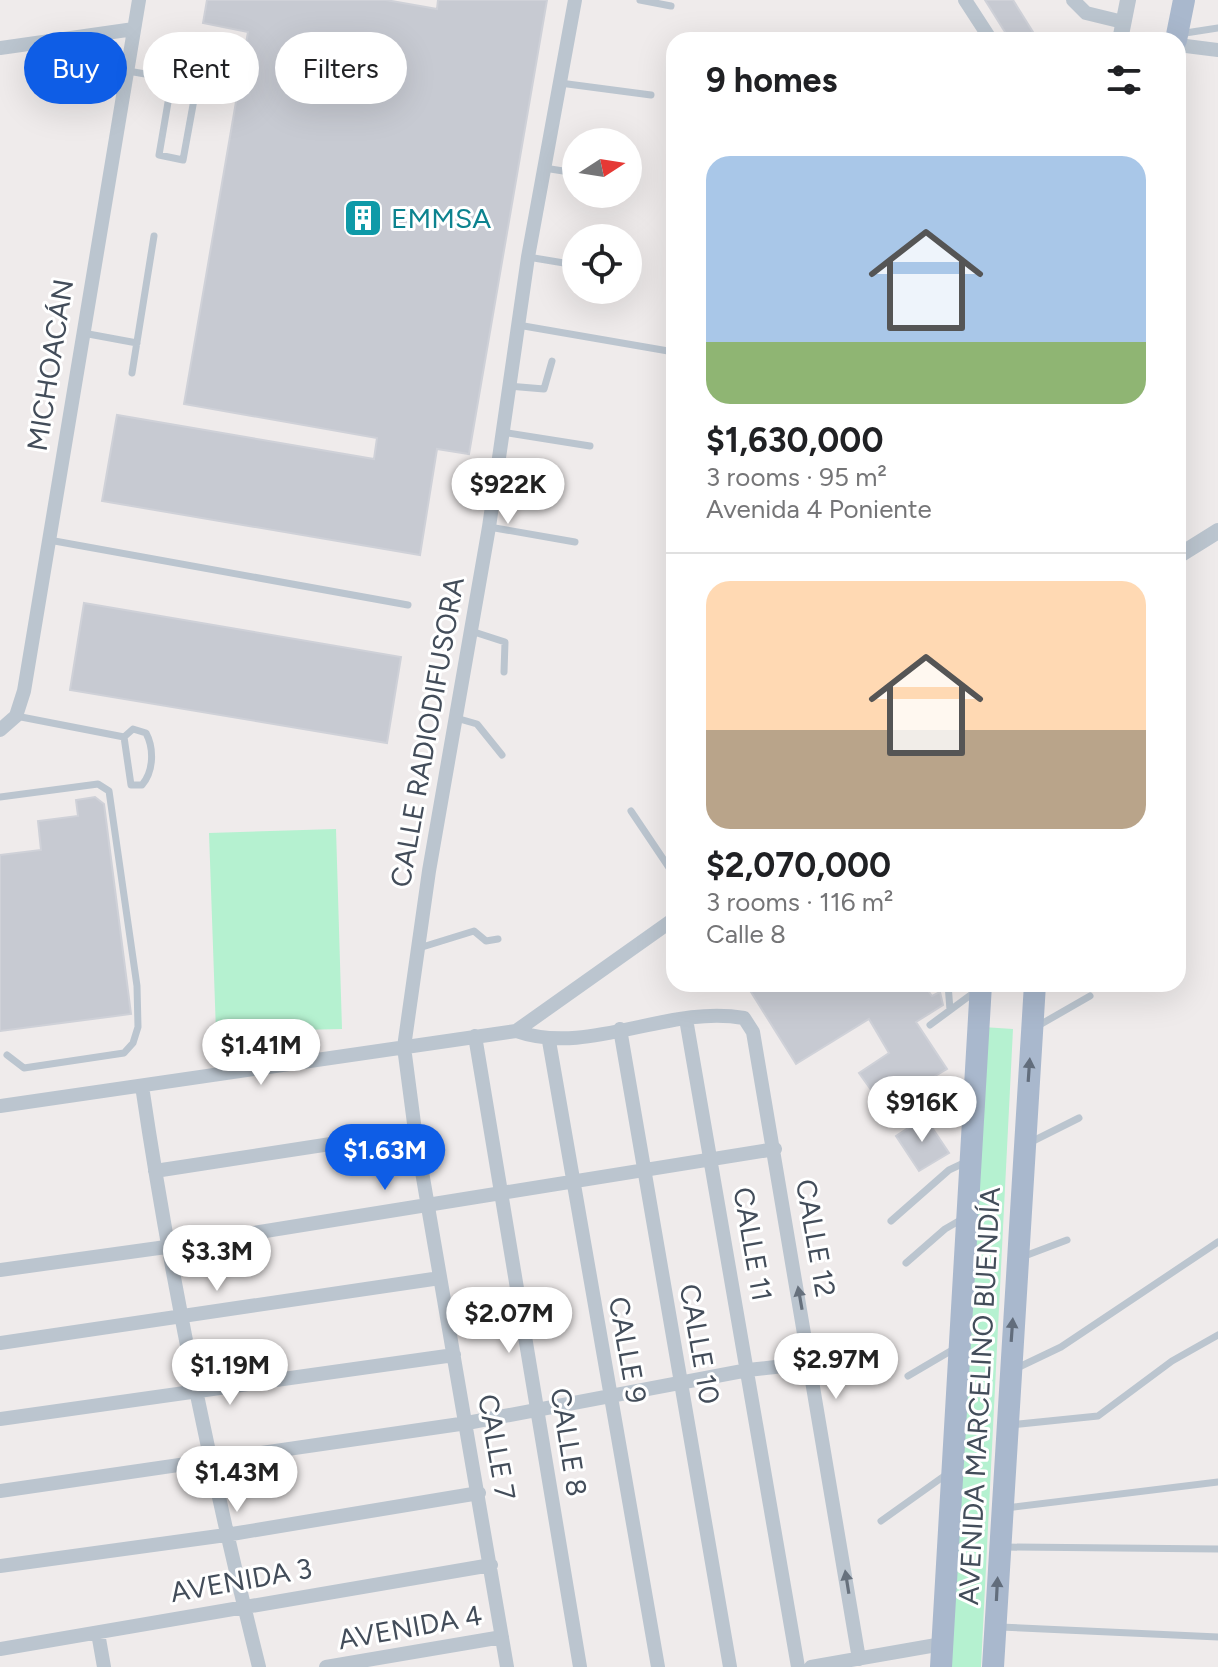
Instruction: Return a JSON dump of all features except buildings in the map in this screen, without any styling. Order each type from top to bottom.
[{"type":"main road","points":[[1178,32],[1184,0]]},
{"type":"main road","name":"AVENIDA MARCELINO BUENDÍA","points":[[941,1667],[981,992]]},
{"type":"main road","name":"AVENIDA MARCELINO BUENDÍA","points":[[993,1667],[1005,1426],[1034,992]]},
{"type":"street","name":"MICHOACÁN","points":[[127,65],[139,0]]},
{"type":"street","name":"CALLE RADIODIFUSORA","points":[[404,1047],[489,527],[528,257],[575,0]]},
{"type":"street","points":[[965,0],[986,32]]},
{"type":"street","points":[[1073,0],[1086,13],[1123,22]]},
{"type":"street","points":[[1121,32],[1128,0]]},
{"type":"street","points":[[114,32],[134,29]]},
{"type":"street","points":[[1186,42],[1218,50]]},
{"type":"street","points":[[0,48],[24,45]]},
{"type":"street","name":"MICHOACÁN","points":[[16,716],[24,691],[121,104]]},
{"type":"street","points":[[1186,551],[1218,531]]},
{"type":"street","points":[[0,730],[16,716]]},
{"type":"street","points":[[516,1031],[666,925]]},
{"type":"street","name":"CALLE 12","points":[[686,1019],[728,1015],[744,1018],[753,1032],[859,1659]]},
{"type":"street","points":[[0,1106],[475,1036],[516,1031],[549,1041],[686,1019]]},
{"type":"street","name":"CALLE 11","points":[[686,1019],[798,1667]]},
{"type":"street","name":"CALLE 10","points":[[620,1029],[730,1667]]},
{"type":"street","name":"CALLE 8","points":[[475,1036],[580,1667]]},
{"type":"street","name":"CALLE 9","points":[[549,1041],[658,1667]]},
{"type":"street","name":"CALLE 7","points":[[404,1047],[415,1131],[507,1667]]},
{"type":"street","points":[[142,1086],[179,1318],[209,1462],[259,1667]]},
{"type":"street","points":[[155,1171],[415,1131]]},
{"type":"street","points":[[0,1270],[166,1247],[775,1149]]},
{"type":"street","points":[[0,1343],[440,1278]]},
{"type":"street","points":[[0,1419],[454,1355]]},
{"type":"street","points":[[0,1491],[467,1423],[748,1370],[811,1363]]},
{"type":"street","points":[[0,1566],[226,1535],[479,1493]]},
{"type":"street","name":"AVENIDA 3","points":[[0,1649],[491,1565]]},
{"type":"street","points":[[98,1633],[104,1667]]},
{"type":"street","name":"AVENIDA 4","points":[[326,1667],[502,1637]]},
{"type":"street","points":[[811,1667],[859,1659],[885,1661],[942,1644]]},
{"type":"lane","points":[[640,0],[671,6]]},
{"type":"lane","points":[[1186,37],[1218,28]]},
{"type":"lane","points":[[172,79],[197,83],[183,160],[159,155],[172,79]]},
{"type":"lane","points":[[560,83],[651,95]]},
{"type":"lane","points":[[544,168],[562,171]]},
{"type":"lane","points":[[132,373],[154,236]]},
{"type":"lane","points":[[528,257],[562,263]]},
{"type":"lane","points":[[518,325],[666,351]]},
{"type":"lane","points":[[81,333],[137,343]]},
{"type":"lane","points":[[508,386],[544,389],[552,361]]},
{"type":"lane","points":[[502,432],[590,446]]},
{"type":"lane","points":[[489,527],[575,542]]},
{"type":"lane","points":[[49,540],[408,605]]},
{"type":"lane","points":[[471,631],[505,642],[504,672]]},
{"type":"lane","points":[[16,716],[124,737]]},
{"type":"lane","points":[[456,718],[477,724],[502,755]]},
{"type":"lane","points":[[133,729],[146,733],[152,743],[149,776],[142,785],[131,785],[124,737],[133,729]]},
{"type":"lane","points":[[0,797],[98,784],[109,791],[137,986],[138,1027],[133,1043],[124,1053],[24,1068],[7,1055]]},
{"type":"lane","points":[[631,811],[666,863]]},
{"type":"lane","points":[[418,948],[474,931],[486,941],[498,939]]},
{"type":"lane","points":[[949,992],[950,1010]]},
{"type":"lane","points":[[930,1025],[973,992]]},
{"type":"lane","points":[[1032,1030],[1090,996]]},
{"type":"lane","points":[[1024,1146],[1079,1118]]},
{"type":"lane","points":[[891,1221],[949,1170],[971,1160]]},
{"type":"lane","points":[[906,1263],[945,1229],[967,1216]]},
{"type":"lane","points":[[1016,1259],[1067,1240]]},
{"type":"lane","points":[[1009,1371],[1061,1347],[1218,1242]]},
{"type":"lane","points":[[1005,1426],[1098,1416],[1172,1361],[1218,1335]]},
{"type":"lane","points":[[908,1376],[960,1346]]},
{"type":"lane","points":[[881,1521],[930,1483],[952,1471]]},
{"type":"lane","points":[[1001,1508],[1218,1482]]},
{"type":"lane","points":[[999,1547],[1218,1549]]},
{"type":"lane","points":[[995,1627],[1218,1637]]},
{"type":"green space","points":[[336,829],[342,1029],[216,1032],[209,833]]},
{"type":"green space","points":[[983,1027],[1013,1029],[981,1667],[946,1667]]},
{"type":"place","name":"EMMSA","points":[[363,218]]}]
